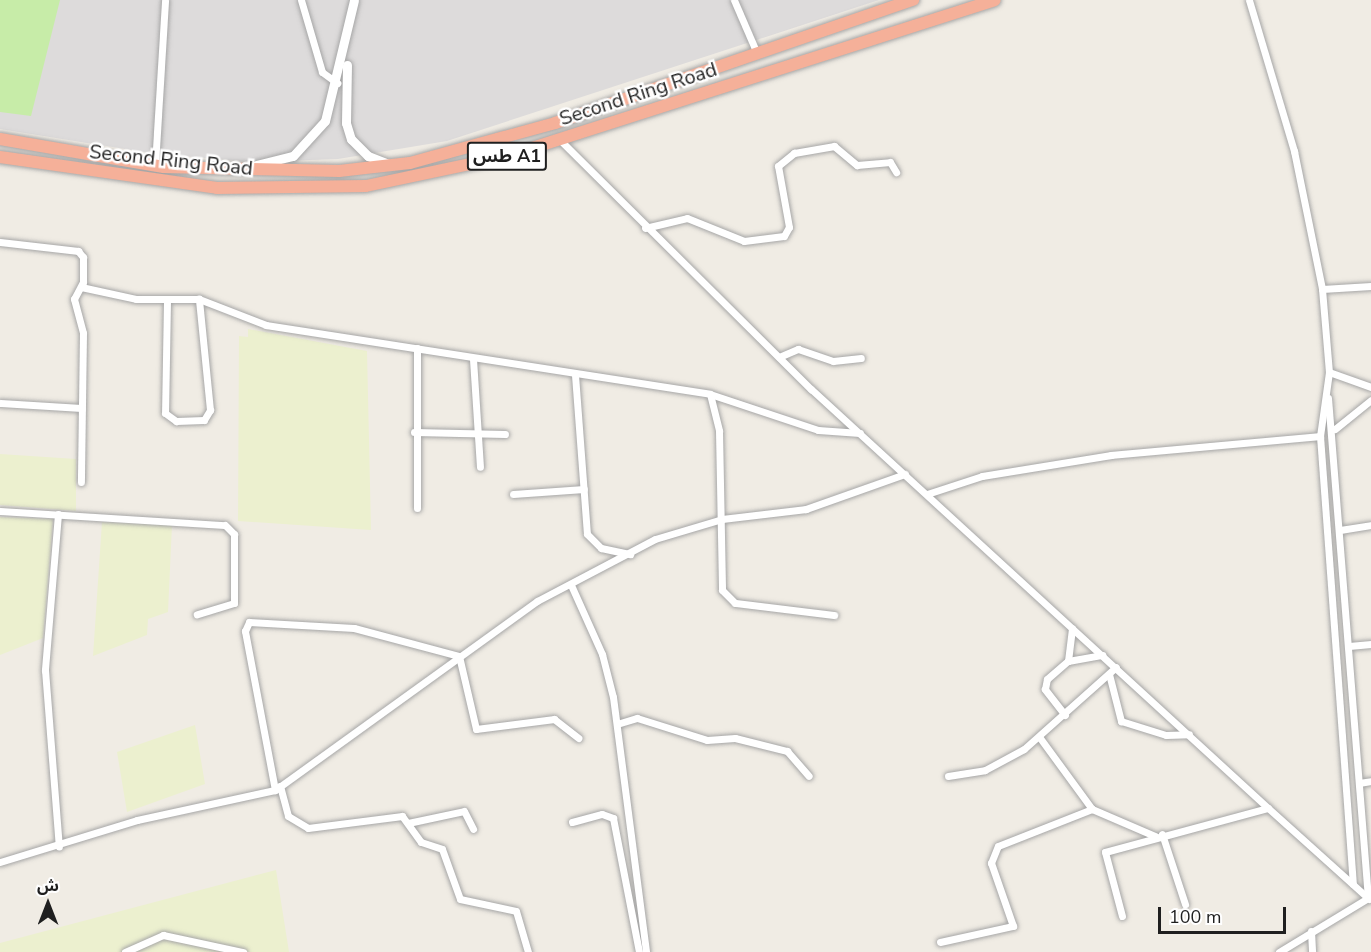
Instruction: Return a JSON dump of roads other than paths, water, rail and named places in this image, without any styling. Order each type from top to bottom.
[{"type":"highway","name":"Second Ring Road","points":[[0,139],[154,165],[339,171],[394,165],[498,141],[756,51],[913,0]]},
{"type":"highway","points":[[951,14],[973,0]]},
{"type":"highway","name":"Second Ring Road","points":[[0,157],[158,182],[301,190],[411,178],[560,140],[995,0]]},
{"type":"street","points":[[154,165],[165,0]]},
{"type":"street","points":[[301,0],[322,72],[337,83]]},
{"type":"street","points":[[233,168],[293,156],[306,148],[325,121],[337,83],[354,0]]},
{"type":"street","points":[[358,0],[349,44],[346,123],[351,139],[368,156],[394,165]]},
{"type":"street","points":[[734,0],[756,51]]},
{"type":"street","points":[[1249,0],[1297,161],[1322,290],[1329,372],[1328,396],[1320,436],[1353,884]]},
{"type":"street","points":[[560,140],[645,228],[860,433],[1268,808],[1370,898]]},
{"type":"street","points":[[645,228],[687,218],[744,241],[784,236],[789,227],[778,166],[794,153],[834,146],[857,165],[890,162],[896,172]]},
{"type":"street","points":[[0,242],[82,254],[81,287],[74,298],[83,333],[81,482]]},
{"type":"street","points":[[1322,290],[1371,286]]},
{"type":"street","points":[[81,287],[167,301],[199,299],[246,321],[473,359],[710,394],[818,430],[860,433]]},
{"type":"street","points":[[167,301],[165,413],[176,421],[204,420],[210,411],[199,299]]},
{"type":"street","points":[[417,348],[414,432],[417,508]]},
{"type":"street","points":[[779,357],[798,349],[833,361],[861,358]]},
{"type":"street","points":[[473,359],[480,467]]},
{"type":"street","points":[[1329,372],[1371,387]]},
{"type":"street","points":[[575,375],[584,489],[592,542],[630,555]]},
{"type":"street","points":[[710,394],[719,431],[722,590],[727,598],[834,615]]},
{"type":"street","points":[[1328,396],[1335,429],[1340,530],[1370,898]]},
{"type":"street","points":[[1335,429],[1371,400]]},
{"type":"street","points":[[0,403],[82,408]]},
{"type":"street","points":[[414,432],[506,434]]},
{"type":"street","points":[[927,494],[982,476],[1111,454],[1320,436]]},
{"type":"street","points":[[0,862],[59,846],[148,817],[277,788],[537,601],[630,555],[655,539],[722,519],[807,509],[904,474]]},
{"type":"street","points":[[513,494],[584,489]]},
{"type":"street","points":[[0,511],[231,529],[234,603],[197,614]]},
{"type":"street","points":[[58,514],[45,670],[59,846]]},
{"type":"street","points":[[1340,530],[1371,525]]},
{"type":"street","points":[[571,585],[602,654],[617,724],[646,952]]},
{"type":"street","points":[[459,656],[354,628],[249,622],[245,631],[277,788],[288,816],[308,828],[391,814],[408,823],[421,842],[442,849],[460,899],[516,911],[528,952]]},
{"type":"street","points":[[1068,662],[1072,628]]},
{"type":"street","points":[[1349,646],[1371,644]]},
{"type":"street","points":[[1065,715],[1045,684],[1068,662],[1102,655]]},
{"type":"street","points":[[459,656],[476,729],[554,719],[578,738]]},
{"type":"street","points":[[948,776],[985,770],[1040,738],[1116,667]]},
{"type":"street","points":[[1109,674],[1121,721],[1147,731],[1189,734]]},
{"type":"street","points":[[617,724],[637,718],[707,740],[735,738],[787,751],[809,776]]},
{"type":"street","points":[[1040,738],[1092,809],[1158,835],[1185,904]]},
{"type":"street","points":[[1359,783],[1371,781]]},
{"type":"street","points":[[1122,916],[1103,855],[1158,835],[1268,808]]},
{"type":"street","points":[[940,942],[1013,927],[991,863],[992,850],[1092,809]]},
{"type":"street","points":[[408,823],[464,811],[473,829]]},
{"type":"street","points":[[572,822],[602,814],[613,818],[639,952]]},
{"type":"street","points":[[1279,952],[1370,898]]},
{"type":"street","points":[[1311,932],[1312,952]]},
{"type":"street","points":[[125,952],[163,935],[243,952]]}]
